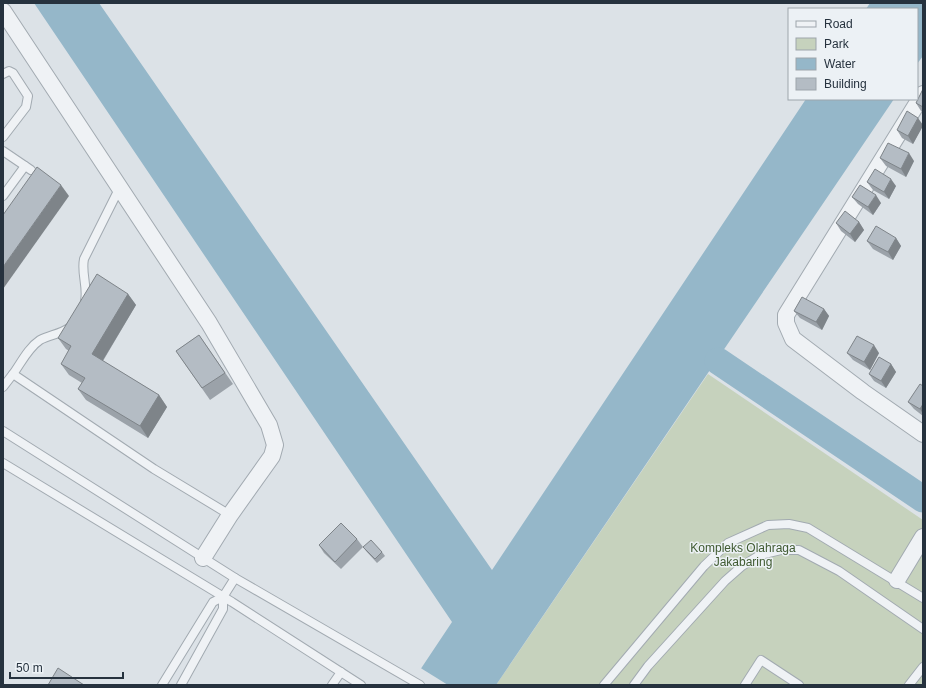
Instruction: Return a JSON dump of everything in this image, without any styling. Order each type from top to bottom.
[{"type":"street","points":[[3,11],[119,189],[209,323],[269,424],[275,445],[267,465],[230,515],[203,558]]},
{"type":"street","points":[[923,94],[786,315],[793,338],[863,392],[923,434]]},
{"type":"street","points":[[896,580],[923,537]]},
{"type":"lane","points":[[3,74],[9,71],[13,73],[28,96],[26,107],[3,137]]},
{"type":"lane","points":[[3,151],[28,168],[3,196]]},
{"type":"lane","points":[[82,310],[86,296],[82,268],[84,259],[119,189]]},
{"type":"lane","points":[[3,386],[32,347],[40,340],[62,333],[73,323]]},
{"type":"lane","points":[[13,374],[154,469],[230,515]]},
{"type":"lane","points":[[3,431],[235,578],[420,685]]},
{"type":"lane","points":[[3,463],[223,597],[361,685]]},
{"type":"lane","points":[[604,685],[699,572],[723,547],[748,532],[768,525],[789,524],[808,528],[896,580],[923,598]]},
{"type":"lane","points":[[634,685],[648,666],[725,581],[742,566],[760,555],[781,550],[799,550],[839,571],[923,629]]},
{"type":"lane","points":[[162,685],[213,602],[223,597],[235,578]]},
{"type":"lane","points":[[181,685],[223,608],[223,597]]},
{"type":"lane","points":[[745,685],[761,660],[799,685]]},
{"type":"lane","points":[[909,685],[923,667]]},
{"type":"lane","points":[[332,685],[341,672]]},
{"type":"green space","name":"Kompleks Olahraga Jakabaring","points":[[708,374],[923,520],[923,685],[496,685]]},
{"type":"water","points":[[34,3],[99,3],[492,570],[805,100],[893,100],[496,685],[410,685],[452,622]]},
{"type":"water","points":[[870,3],[923,3],[923,56],[918,63],[918,8],[867,8]]},
{"type":"pier","points":[[419,667],[448,685],[408,685]]},
{"type":"building","points":[[923,89],[923,107],[916,103]]},
{"type":"building","points":[[907,111],[918,118],[908,136],[897,130]]},
{"type":"building","points":[[888,143],[909,153],[901,169],[880,158]]},
{"type":"building","points":[[37,167],[61,185],[3,267],[3,215]]},
{"type":"building","points":[[875,169],[891,179],[884,192],[867,182]]},
{"type":"building","points":[[860,185],[876,195],[868,207],[852,197]]},
{"type":"building","points":[[845,211],[859,222],[850,234],[836,223]]},
{"type":"building","points":[[876,226],[896,238],[888,252],[867,241]]},
{"type":"building","points":[[97,274],[128,294],[92,354],[159,395],[140,426],[78,389],[85,378],[61,364],[71,346],[58,338]]},
{"type":"building","points":[[802,297],[824,309],[816,322],[794,311]]},
{"type":"building","points":[[199,335],[225,373],[202,388],[176,351]]},
{"type":"building","points":[[857,336],[874,345],[864,362],[847,353]]},
{"type":"building","points":[[879,357],[891,364],[881,381],[869,374]]},
{"type":"building","points":[[920,384],[923,386],[923,404],[920,409],[908,402]]},
{"type":"building","points":[[341,523],[357,539],[335,562],[319,545]]},
{"type":"building","points":[[371,540],[382,552],[375,559],[363,547]]},
{"type":"building","points":[[58,668],[84,685],[48,685]]},
{"type":"waterway","points":[[718,361],[923,499]]}]
